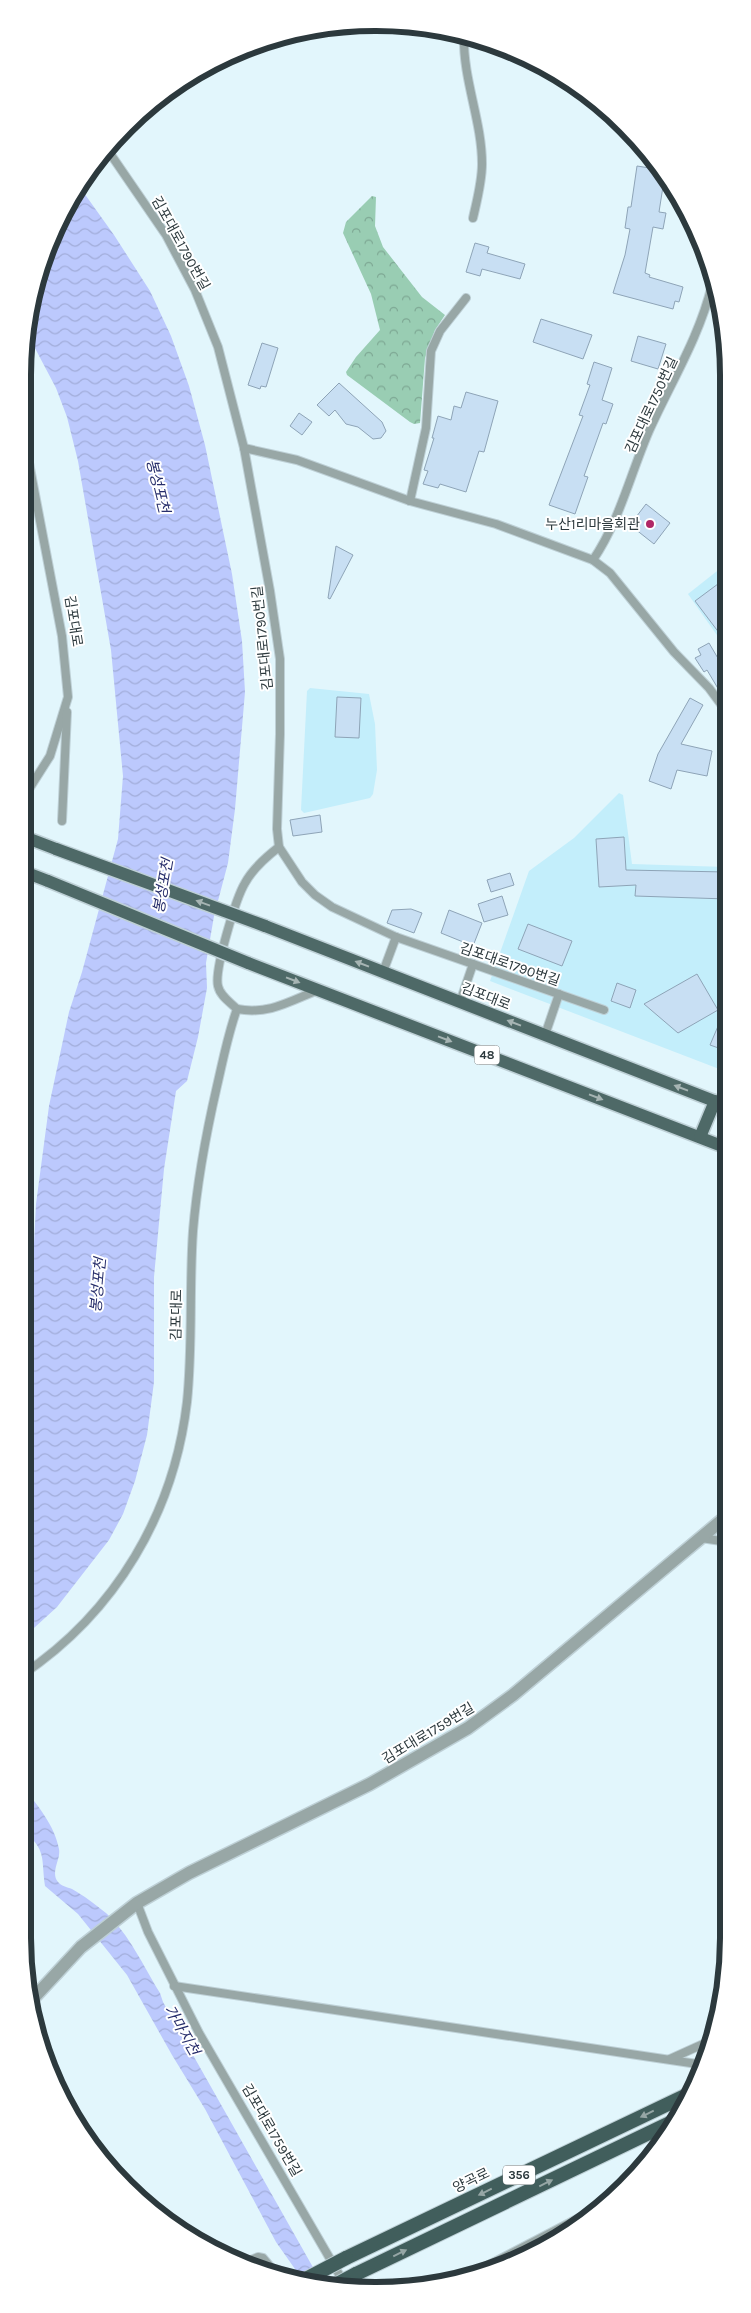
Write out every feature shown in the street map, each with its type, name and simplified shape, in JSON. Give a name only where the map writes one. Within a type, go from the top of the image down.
[{"type":"highway","name":"양곡로","points":[[312,2276],[680,2098]]},
{"type":"highway","name":"356","points":[[344,2280],[664,2126]]},
{"type":"main road","name":"김포대로","points":[[31,839],[265,926],[720,1104]]},
{"type":"main road","name":"48","points":[[31,874],[248,963],[720,1145]]},
{"type":"main road","points":[[700,1137],[720,1106]]},
{"type":"street","name":"김포대로1759번길","points":[[36,1995],[81,1947],[137,1903],[189,1873],[370,1784],[431,1751],[468,1728],[513,1695],[720,1522]]},
{"type":"lane","points":[[465,43],[468,73],[480,136],[482,164],[473,218]]},
{"type":"lane","name":"김포대로1790번길","points":[[111,155],[166,234],[195,290],[220,356],[244,448],[270,591],[280,659],[277,829],[279,847],[302,882],[315,896],[332,907],[396,937],[604,1010]]},
{"type":"lane","name":"김포대로1750번길","points":[[594,560],[613,526],[649,431],[692,346],[710,293]]},
{"type":"lane","points":[[410,501],[426,428],[431,352],[440,331],[466,298]]},
{"type":"lane","points":[[244,448],[298,460],[410,501],[496,524],[594,560],[610,573],[674,652],[709,688],[720,703]]},
{"type":"lane","name":"김포대로","points":[[31,473],[62,636],[68,697],[50,756],[31,781]]},
{"type":"lane","points":[[62,821],[68,697]]},
{"type":"lane","points":[[279,847],[254,869],[242,888],[217,971],[218,988],[237,1009],[254,1012],[265,1011],[319,990]]},
{"type":"lane","points":[[383,972],[396,937]]},
{"type":"lane","points":[[460,1002],[473,964]]},
{"type":"lane","points":[[545,1035],[559,994]]},
{"type":"lane","name":"김포대로","points":[[31,1667],[62,1645],[83,1626],[105,1601],[125,1574],[142,1544],[168,1486],[179,1449],[187,1402],[193,1232],[201,1159],[227,1043],[237,1009]]},
{"type":"lane","points":[[701,1538],[720,1541]]},
{"type":"lane","name":"김포대로1759번길","points":[[137,1903],[148,1932],[199,2033],[342,2280]]},
{"type":"lane","points":[[174,1986],[696,2063]]},
{"type":"lane","points":[[670,2059],[702,2044]]},
{"type":"lane","points":[[504,2257],[565,2225]]},
{"type":"lane","points":[[253,2259],[258,2257],[264,2258],[269,2264]]},
{"type":"shaded area","points":[[720,569],[720,639],[688,594]]},
{"type":"shaded area","points":[[310,688],[369,694],[375,724],[377,770],[373,794],[370,798],[304,813],[301,810],[307,691]]},
{"type":"shaded area","points":[[619,793],[623,795],[632,864],[720,867],[720,1069],[490,981],[529,871],[574,838]]},
{"type":"green space","points":[[372,196],[376,197],[375,226],[383,247],[422,297],[445,315],[435,330],[425,358],[420,423],[414,424],[410,422],[347,375],[346,372],[356,357],[380,330],[371,294],[343,233],[346,222]]},
{"type":"water","name":"봉성포천","points":[[84,192],[150,291],[171,336],[189,386],[205,445],[232,574],[242,641],[245,692],[235,809],[228,863],[214,916],[206,963],[207,988],[198,1037],[187,1081],[176,1091],[164,1169],[154,1277],[154,1382],[147,1435],[135,1481],[123,1514],[109,1540],[57,1607],[31,1631],[31,1304],[36,1204],[49,1106],[69,1012],[82,972],[118,839],[123,776],[111,650],[78,461],[67,417],[56,388],[33,344],[34,331],[43,286],[57,244]]},
{"type":"water","points":[[31,1796],[45,1816],[57,1840],[59,1853],[55,1874],[58,1882],[81,1894],[106,1913],[136,1951],[318,2277],[298,2273],[276,2242],[205,2109],[127,1975],[78,1914],[45,1886],[43,1861],[31,1837]]},
{"type":"building","points":[[637,166],[651,168],[663,186],[659,212],[666,213],[663,229],[653,227],[645,273],[650,275],[649,277],[683,287],[679,302],[675,301],[673,309],[613,293],[625,255],[630,229],[625,228],[628,207],[631,207]]},
{"type":"building","points":[[475,243],[489,247],[487,253],[525,264],[520,279],[482,269],[480,276],[466,272]]},
{"type":"building","points":[[541,319],[592,335],[583,359],[533,342]]},
{"type":"building","points":[[638,336],[666,344],[658,369],[631,361]]},
{"type":"building","points":[[262,343],[278,348],[266,387],[261,386],[260,389],[248,385]]},
{"type":"building","points":[[594,362],[612,368],[602,400],[613,404],[606,424],[603,423],[584,476],[588,477],[575,514],[549,505],[583,416],[579,415],[590,385],[587,384]]},
{"type":"building","points":[[339,383],[382,422],[386,431],[381,438],[373,439],[358,427],[346,424],[335,410],[329,416],[317,405]]},
{"type":"building","points":[[466,392],[498,401],[484,452],[479,451],[466,492],[440,484],[438,488],[423,484],[428,471],[424,470],[434,438],[432,438],[438,416],[451,420],[454,406],[461,408]]},
{"type":"building","points":[[299,413],[312,422],[302,435],[290,426]]},
{"type":"building","name":"누산1리마을회관","points":[[646,504],[670,523],[654,544],[630,525]]},
{"type":"building","points":[[336,546],[353,555],[330,599],[328,598]]},
{"type":"building","points":[[720,582],[720,634],[695,601]]},
{"type":"building","points":[[709,643],[720,662],[720,692],[707,670],[704,672],[695,658],[701,655],[698,649]]},
{"type":"building","points":[[337,697],[361,698],[359,738],[335,737]]},
{"type":"building","points":[[690,698],[703,705],[681,744],[712,751],[707,776],[677,770],[671,789],[649,781],[658,754]]},
{"type":"building","points":[[320,815],[322,832],[293,836],[290,820]]},
{"type":"building","points":[[624,837],[626,870],[720,872],[720,899],[635,896],[636,885],[599,887],[596,839]]},
{"type":"building","points":[[510,873],[514,885],[491,892],[487,880]]},
{"type":"building","points":[[502,896],[508,915],[484,922],[478,904]]},
{"type":"building","points":[[411,909],[422,913],[414,933],[387,923],[392,910]]},
{"type":"building","points":[[449,910],[482,923],[473,946],[441,933]]},
{"type":"building","points":[[528,924],[572,941],[562,966],[518,949]]},
{"type":"building","points":[[697,974],[718,1010],[678,1033],[644,1004]]},
{"type":"building","points":[[617,983],[636,990],[630,1008],[611,1001]]},
{"type":"building","points":[[720,1021],[720,1049],[710,1045]]},
{"type":"place","name":"누산1리마을회관","points":[[650,524]]},
{"type":"water label","name":"가마지천","points":[[182,2030]]}]
